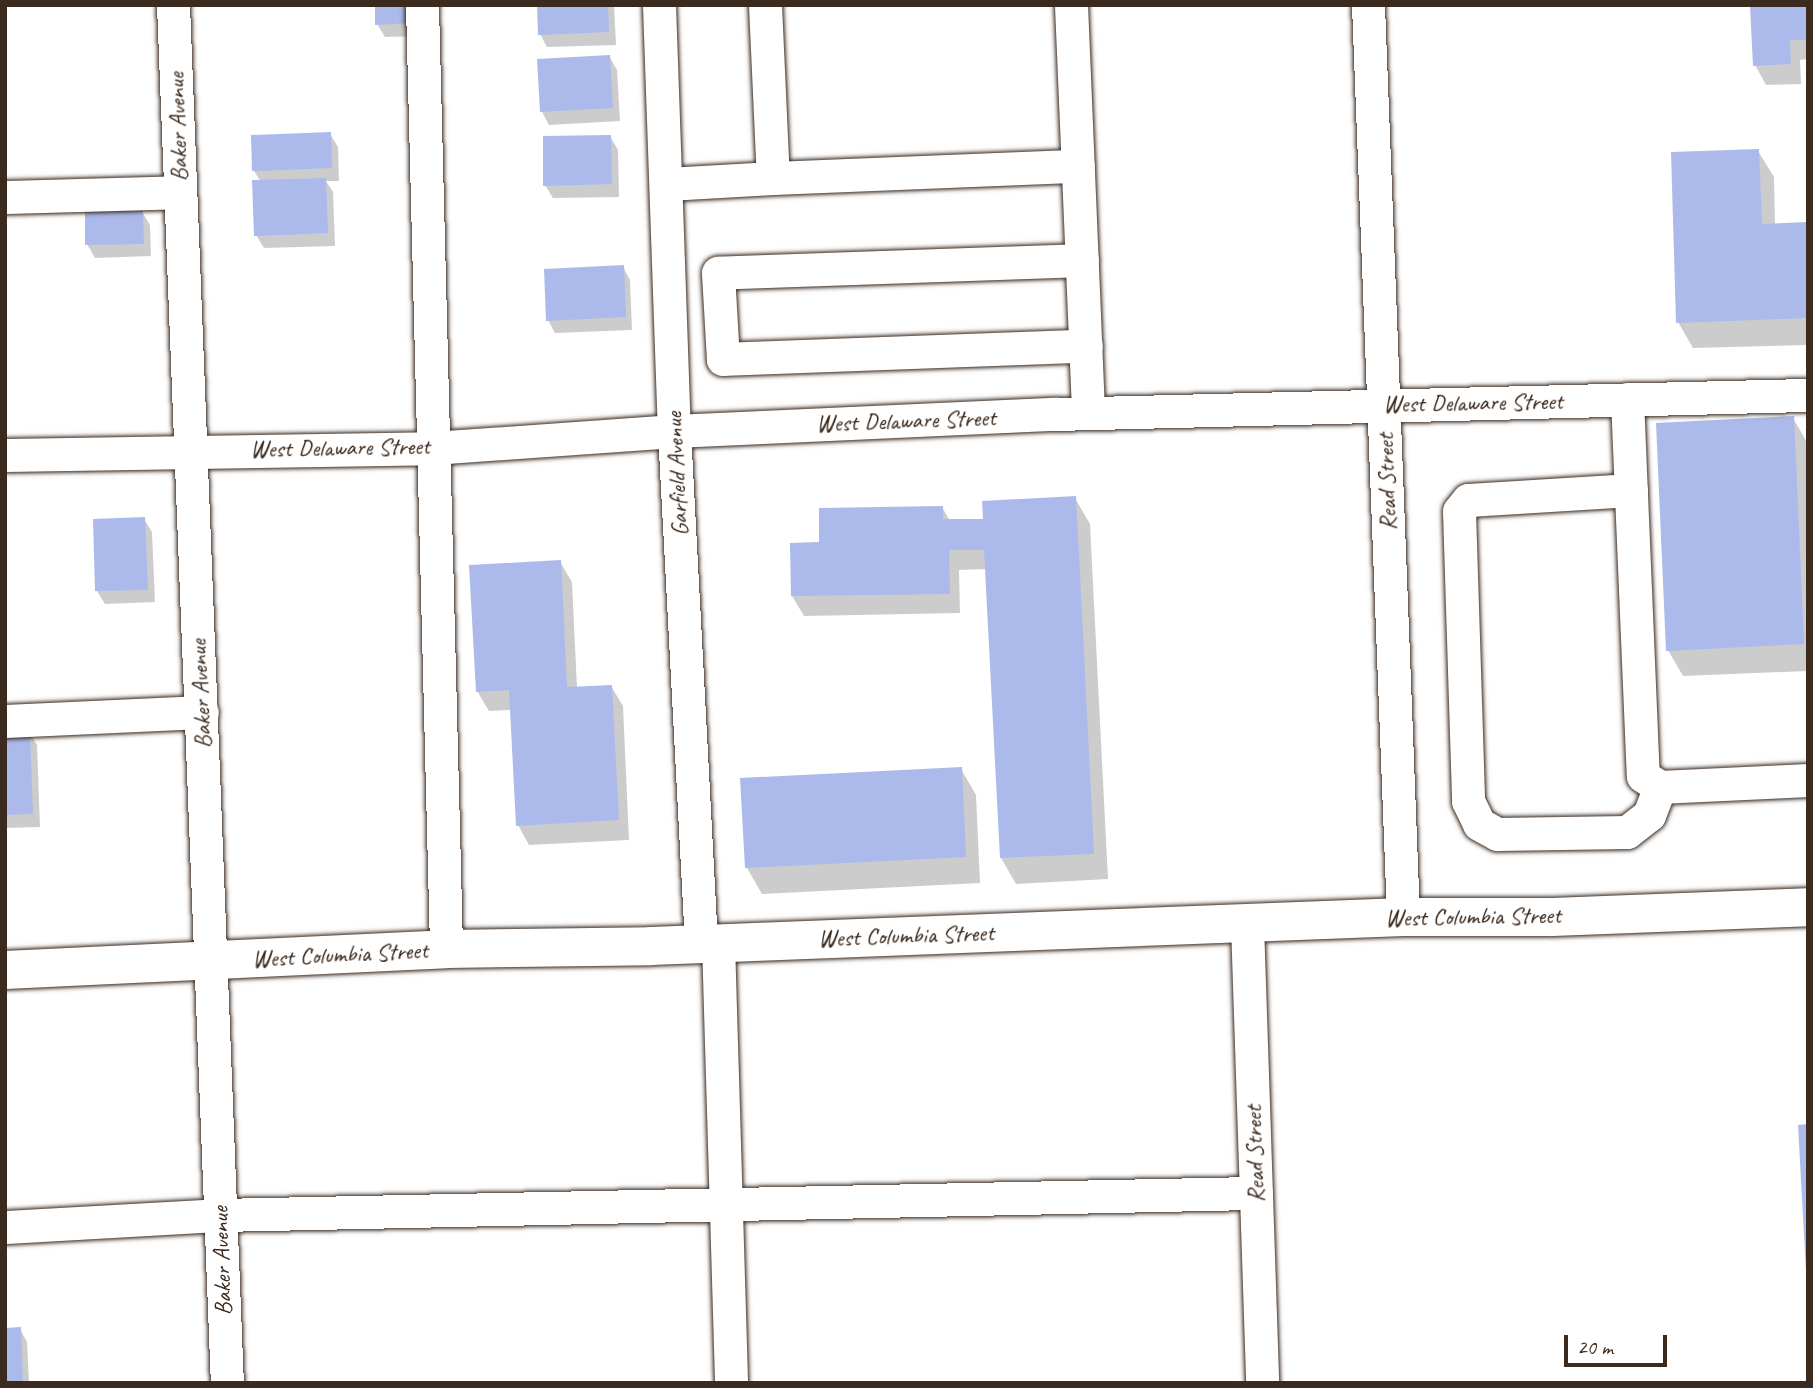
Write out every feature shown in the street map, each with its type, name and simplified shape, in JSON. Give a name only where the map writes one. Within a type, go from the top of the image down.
[{"type":"main road","name":"West Columbia Street","points":[[5,970],[446,949],[1403,917],[1552,917],[1808,907]]},
{"type":"street","name":"Baker Avenue","points":[[173,5],[189,450],[214,961],[219,1215],[227,1383]]},
{"type":"street","points":[[422,5],[446,949]]},
{"type":"street","name":"Garfield Avenue","points":[[659,5],[674,431],[729,1206],[731,1383]]},
{"type":"street","points":[[765,5],[773,178]]},
{"type":"street","points":[[1072,5],[1088,413]]},
{"type":"street","name":"Read Street","points":[[1368,5],[1403,917]]},
{"type":"street","points":[[667,184],[1078,166]]},
{"type":"street","points":[[5,197],[180,192]]},
{"type":"street","points":[[1082,260],[719,273],[723,359],[1086,346]]},
{"type":"street","name":"West Delaware Street","points":[[5,455],[432,448],[674,431],[1088,413],[1808,395]]},
{"type":"street","points":[[1627,399],[1640,760],[1643,776],[1660,787],[1808,780]]},
{"type":"street","points":[[1631,490],[1468,500],[1459,511],[1468,801],[1479,824],[1497,834],[1627,832],[1649,815],[1660,787]]},
{"type":"street","points":[[5,720],[202,712]]},
{"type":"street","name":"Read Street","points":[[1247,924],[1262,1383]]},
{"type":"street","points":[[5,1227],[219,1215],[1256,1194]]},
{"type":"building","points":[[375,5],[411,5],[412,23],[375,25]]},
{"type":"building","points":[[537,5],[608,5],[609,32],[538,35]]},
{"type":"building","points":[[1750,5],[1808,5],[1808,40],[1790,40],[1791,64],[1753,66]]},
{"type":"building","points":[[610,55],[613,108],[540,112],[537,59]]},
{"type":"building","points":[[331,132],[332,168],[252,171],[251,135]]},
{"type":"building","points":[[611,135],[612,184],[543,186],[543,136]]},
{"type":"building","points":[[1759,149],[1762,224],[1808,222],[1808,318],[1676,323],[1671,152]]},
{"type":"building","points":[[326,178],[328,233],[254,236],[252,180]]},
{"type":"building","points":[[143,210],[144,244],[85,245],[85,211]]},
{"type":"building","points":[[624,265],[626,317],[546,321],[544,269]]},
{"type":"building","points":[[1794,416],[1804,644],[1666,651],[1656,423]]},
{"type":"building","points":[[1076,496],[1094,854],[1000,858],[984,550],[949,550],[950,594],[791,596],[790,543],[819,542],[819,508],[943,506],[943,519],[983,519],[982,501]]},
{"type":"building","points":[[145,517],[148,590],[95,591],[93,519]]},
{"type":"building","points":[[561,560],[567,687],[612,685],[619,820],[516,826],[509,690],[476,692],[469,565]]},
{"type":"building","points":[[5,731],[30,731],[33,814],[5,815]]},
{"type":"building","points":[[962,767],[966,857],[745,868],[740,778]]},
{"type":"building","points":[[1808,1124],[1808,1272],[1806,1272],[1798,1125]]},
{"type":"building","points":[[21,1327],[23,1383],[5,1383],[5,1328]]}]
